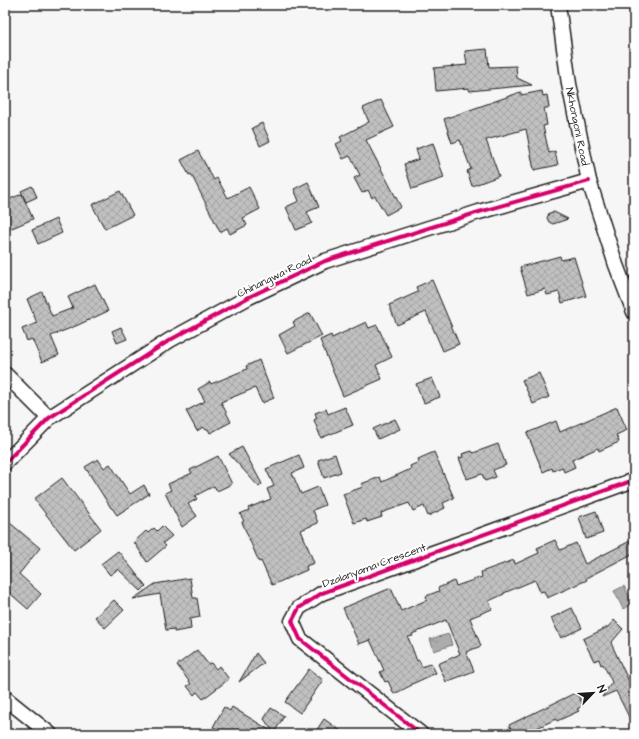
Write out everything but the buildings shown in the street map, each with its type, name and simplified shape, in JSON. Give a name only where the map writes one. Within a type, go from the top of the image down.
[{"type":"street","name":"Nkhongoni Road","points":[[558,5],[569,84],[589,181],[616,264],[634,312]]},
{"type":"street","name":"Chinangwa Road","points":[[5,463],[49,418],[170,340],[249,297],[326,261],[479,212],[589,181]]},
{"type":"street","points":[[5,374],[49,418]]},
{"type":"street","name":"Dzalanyama Crescent","points":[[421,734],[300,638],[292,621],[299,608],[322,593],[634,480]]},
{"type":"street","points":[[5,698],[50,734]]},
{"type":"water","points":[[624,586],[633,604],[623,609],[614,591]]},
{"type":"water","points":[[449,634],[452,645],[434,651],[430,639]]},
{"type":"cycle path","points":[[5,463],[49,418],[170,340],[249,297],[325,261],[479,212],[589,181]]},
{"type":"cycle path","points":[[421,734],[300,639],[292,621],[299,608],[322,593],[634,480]]}]
